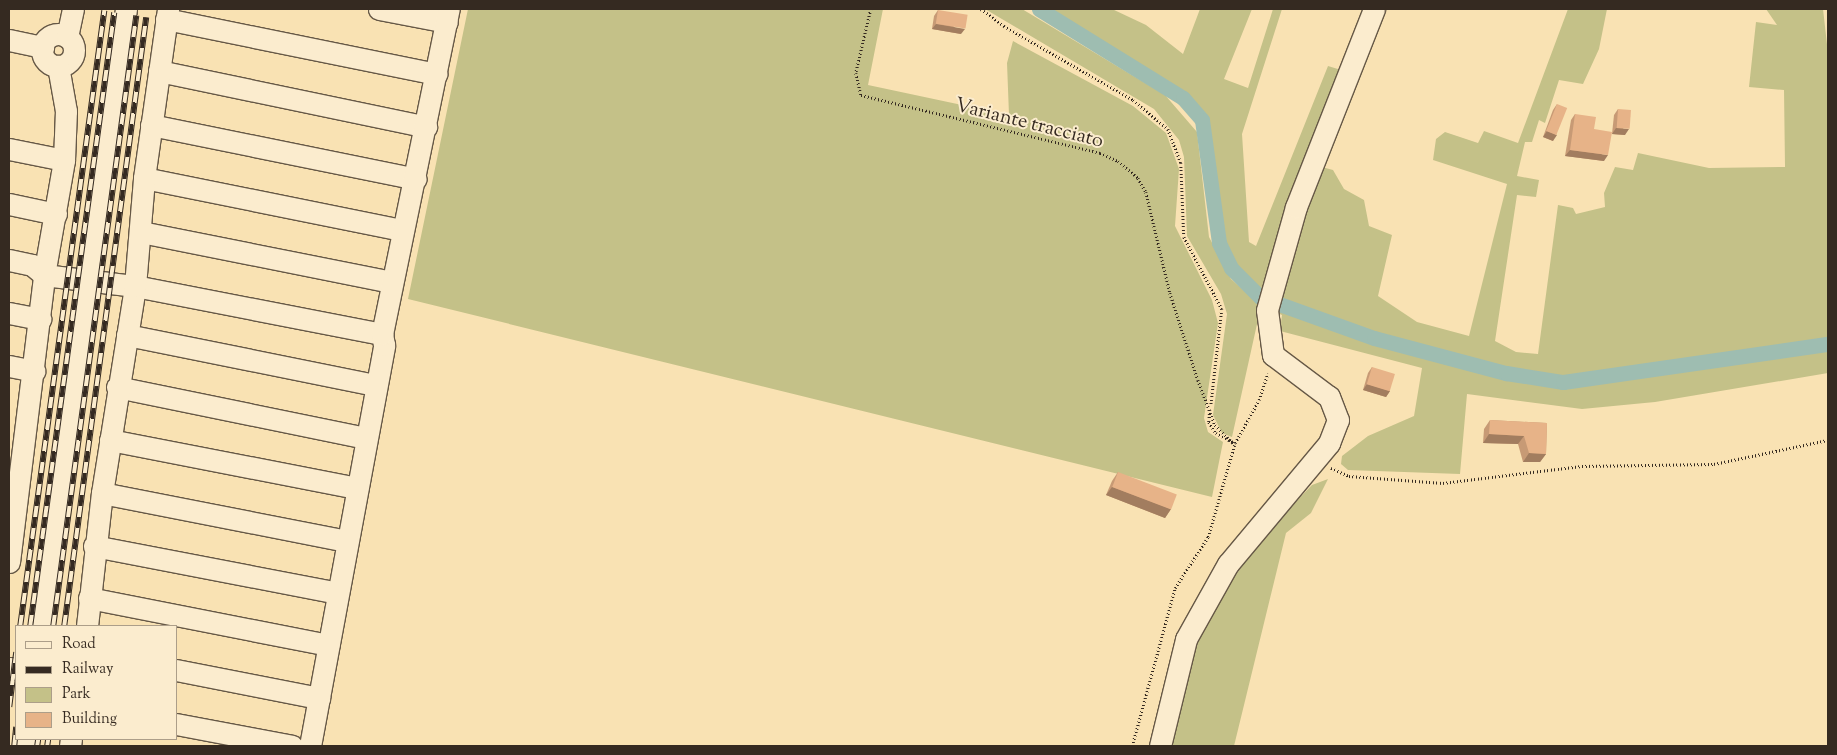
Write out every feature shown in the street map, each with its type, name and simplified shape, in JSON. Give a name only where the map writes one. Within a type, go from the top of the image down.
[{"type":"street","points":[[43,47],[46,60],[58,66],[69,62],[74,53],[67,37],[73,9]]},
{"type":"street","points":[[42,625],[126,9]]},
{"type":"street","points":[[310,746],[384,345],[382,334],[403,230],[416,179],[448,16],[379,9]]},
{"type":"street","points":[[1160,746],[1186,639],[1228,564],[1329,443],[1338,420],[1329,397],[1273,355],[1270,300],[1296,207],[1374,9]]},
{"type":"street","points":[[87,625],[94,546],[117,387],[136,286],[144,178],[167,14],[436,74]]},
{"type":"street","points":[[43,47],[54,35],[67,37]]},
{"type":"street","points":[[9,40],[43,47]]},
{"type":"street","points":[[9,562],[18,421],[35,371],[44,275],[64,160],[66,111],[58,66]]},
{"type":"street","points":[[159,71],[426,127]]},
{"type":"street","points":[[151,125],[416,179]]},
{"type":"street","points":[[9,149],[64,160]]},
{"type":"street","points":[[144,178],[403,230]]},
{"type":"street","points":[[9,204],[56,214]]},
{"type":"street","points":[[141,232],[392,282]]},
{"type":"street","points":[[9,260],[32,265],[44,275],[89,283],[136,286],[382,334]]},
{"type":"street","points":[[9,312],[40,319]]},
{"type":"street","points":[[127,335],[376,385]]},
{"type":"street","points":[[9,366],[35,371]]},
{"type":"street","points":[[117,387],[366,438]]},
{"type":"street","points":[[110,440],[357,488]]},
{"type":"street","points":[[102,493],[347,541]]},
{"type":"street","points":[[94,546],[338,593]]},
{"type":"street","points":[[89,598],[328,644]]},
{"type":"street","points":[[178,670],[319,698]]},
{"type":"street","points":[[178,724],[292,746]]},
{"type":"path","name":"Variante tracciato","points":[[871,9],[856,73],[861,95],[1100,153],[1118,161],[1138,178],[1146,192],[1178,319],[1211,406]]},
{"type":"path","points":[[981,9],[1012,31],[1133,100],[1168,129],[1181,163],[1184,237],[1222,308],[1209,422],[1235,444]]},
{"type":"path","points":[[1132,746],[1175,588],[1208,537],[1235,444],[1259,400],[1273,355]]},
{"type":"path","points":[[1314,461],[1349,476],[1443,482],[1582,466],[1714,464],[1828,440]]},
{"type":"green space","points":[[468,9],[883,9],[868,85],[1009,115],[1007,63],[1013,41],[1133,106],[1166,133],[1179,169],[1175,226],[1212,300],[1218,323],[1204,418],[1208,432],[1223,442],[1212,497],[408,299]]},
{"type":"green space","points":[[985,9],[1022,9],[1165,95],[1197,132],[1209,237],[1231,279],[1261,306],[1232,437],[1222,433],[1213,415],[1227,314],[1221,294],[1187,236],[1184,157],[1179,140],[1154,109]]},
{"type":"green space","points":[[1047,9],[1112,9],[1146,25],[1183,54],[1200,9],[1252,9],[1224,79],[1248,88],[1273,9],[1282,9],[1242,134],[1249,242],[1256,246],[1328,66],[1341,70],[1264,291],[1243,275],[1224,242],[1208,127],[1198,109],[1170,82]]},
{"type":"green space","points":[[1568,9],[1607,9],[1599,49],[1583,84],[1559,80],[1545,123],[1539,120],[1532,142],[1525,142],[1517,176],[1539,180],[1536,197],[1517,195],[1495,341],[1516,352],[1538,354],[1558,205],[1573,208],[1576,214],[1605,207],[1604,193],[1615,167],[1633,170],[1638,153],[1709,168],[1785,167],[1784,90],[1749,87],[1756,22],[1777,25],[1766,9],[1823,9],[1828,53],[1828,373],[1655,402],[1582,409],[1467,394],[1460,474],[1348,470],[1341,464],[1342,456],[1368,436],[1414,416],[1422,368],[1280,331],[1282,315],[1273,311],[1318,166],[1333,170],[1344,189],[1364,200],[1369,226],[1392,235],[1378,296],[1417,322],[1469,336],[1507,184],[1433,160],[1436,139],[1445,132],[1478,143],[1484,131],[1518,143]]},
{"type":"green space","points":[[1328,479],[1311,513],[1286,533],[1234,746],[1165,746],[1185,670],[1208,613],[1266,533],[1312,485]]},
{"type":"building","points":[[938,10],[968,15],[965,29],[936,24]]},
{"type":"building","points":[[1557,104],[1567,108],[1556,135],[1546,131]]},
{"type":"building","points":[[1618,109],[1631,110],[1630,129],[1617,128]]},
{"type":"building","points":[[1575,114],[1596,117],[1594,129],[1612,132],[1608,155],[1570,150]]},
{"type":"building","points":[[1372,367],[1395,374],[1390,391],[1367,384]]},
{"type":"building","points":[[1490,420],[1547,423],[1546,454],[1529,453],[1524,436],[1489,434]]},
{"type":"building","points":[[1118,472],[1177,495],[1171,510],[1112,487]]},
{"type":"waterway","points":[[1039,9],[1183,98],[1202,120],[1219,243],[1231,268],[1260,297],[1374,338],[1506,373],[1563,382],[1828,344]]},
{"type":"railway","points":[[20,625],[104,11]]},
{"type":"railway","points":[[30,625],[114,13]]},
{"type":"railway","points":[[53,625],[136,16]]},
{"type":"railway","points":[[64,625],[146,17]]},
{"type":"railway","points":[[9,707],[15,660]]},
{"type":"railway","points":[[14,746],[15,736]]},
{"type":"railway","points":[[37,746],[38,740]]},
{"type":"railway","points":[[47,746],[48,740]]}]
